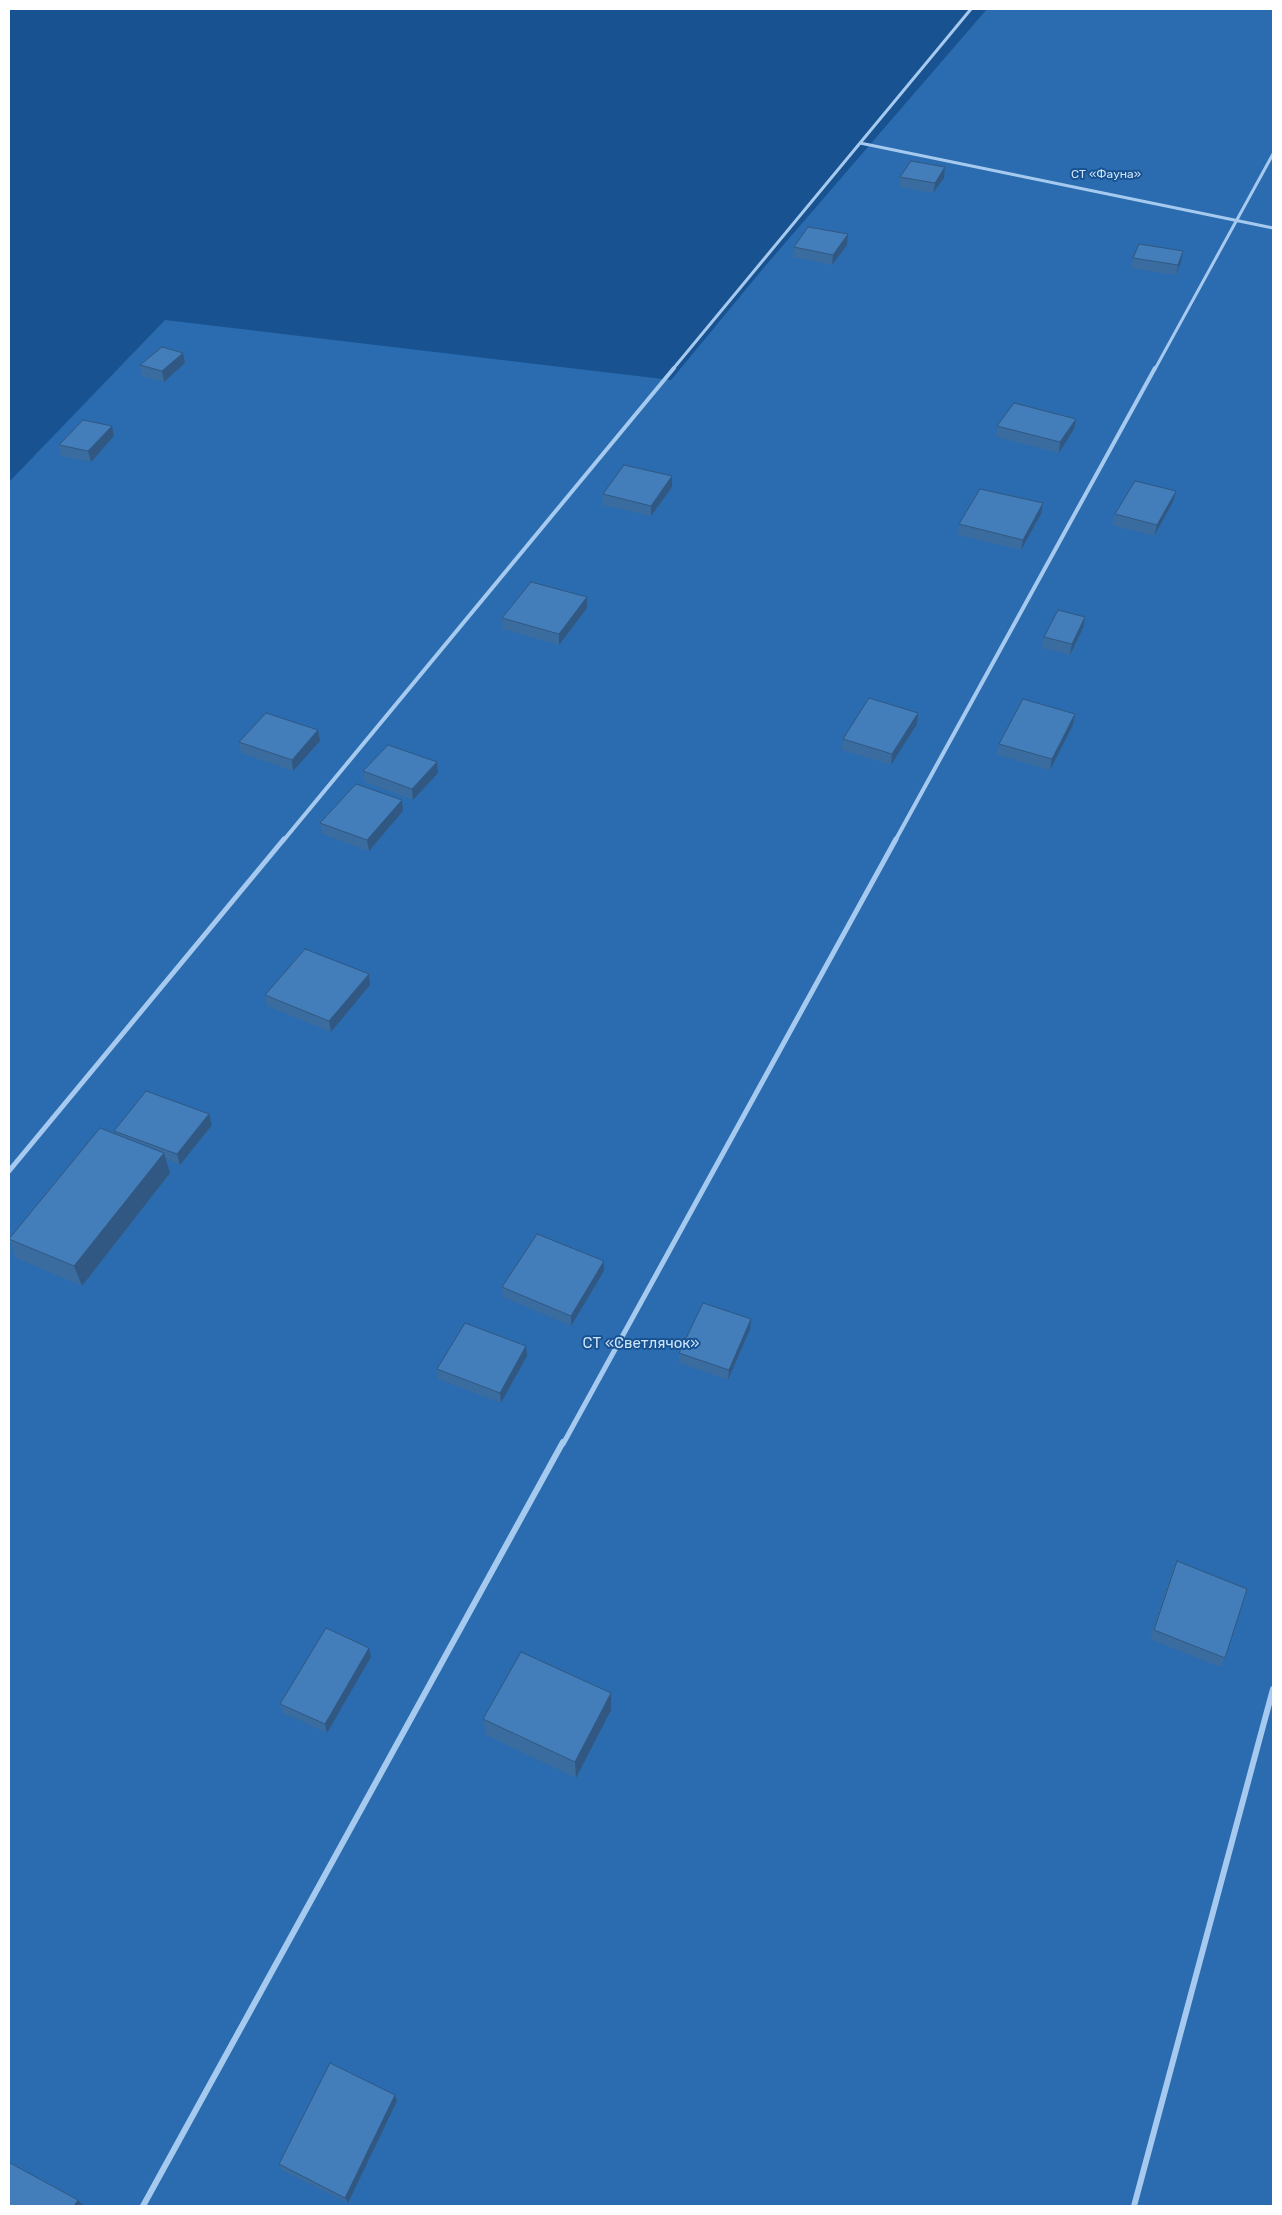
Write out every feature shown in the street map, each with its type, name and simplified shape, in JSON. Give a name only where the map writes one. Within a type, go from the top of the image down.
[{"type":"street","points":[[9,1171],[971,9]]},
{"type":"street","points":[[860,143],[1273,228]]},
{"type":"street","points":[[143,2206],[1238,221],[1273,154]]},
{"type":"street","points":[[1134,2206],[1273,1689]]},
{"type":"green space","name":"СТ «Светлячок»","points":[[987,9],[1273,9],[1273,2206],[9,2206],[9,482],[165,320],[671,380],[766,265]]},
{"type":"building","points":[[911,161],[945,167],[935,183],[900,177]]},
{"type":"building","points":[[808,227],[848,234],[833,255],[794,247]]},
{"type":"building","points":[[1139,244],[1183,251],[1178,265],[1133,258]]},
{"type":"building","points":[[162,347],[183,353],[162,371],[140,365]]},
{"type":"building","points":[[1014,403],[1076,419],[1060,442],[997,426]]},
{"type":"building","points":[[83,420],[112,426],[88,451],[59,445]]},
{"type":"building","points":[[624,465],[672,476],[651,506],[603,494]]},
{"type":"building","points":[[1135,481],[1176,491],[1157,525],[1115,514]]},
{"type":"building","points":[[980,489],[1043,503],[1023,540],[959,524]]},
{"type":"building","points":[[531,582],[587,597],[559,634],[502,618]]},
{"type":"building","points":[[1058,610],[1085,617],[1072,644],[1044,637]]},
{"type":"building","points":[[869,698],[918,713],[892,754],[843,739]]},
{"type":"building","points":[[1023,699],[1075,714],[1052,759],[999,744]]},
{"type":"building","points":[[266,713],[318,730],[292,760],[239,742]]},
{"type":"building","points":[[388,745],[437,762],[412,789],[363,771]]},
{"type":"building","points":[[356,784],[402,800],[367,840],[320,823]]},
{"type":"building","points":[[305,949],[369,974],[329,1021],[265,995]]},
{"type":"building","points":[[146,1091],[209,1114],[177,1154],[114,1131]]},
{"type":"building","points":[[100,1128],[164,1153],[74,1266],[9,1239]]},
{"type":"building","points":[[537,1234],[604,1261],[571,1316],[502,1287]]},
{"type":"building","points":[[703,1303],[751,1319],[729,1370],[679,1353]]},
{"type":"building","points":[[465,1323],[526,1346],[500,1393],[437,1369]]},
{"type":"building","points":[[1177,1561],[1247,1589],[1225,1658],[1154,1630]]},
{"type":"building","points":[[326,1628],[369,1648],[325,1724],[280,1704]]},
{"type":"building","points":[[521,1652],[611,1693],[575,1762],[483,1719]]},
{"type":"building","points":[[330,2063],[395,2095],[345,2198],[279,2164]]},
{"type":"building","points":[[10,2163],[78,2200],[74,2206],[9,2206]]},
{"type":"park label","name":"СТ «Фауна»","points":[[1106,175]]}]
